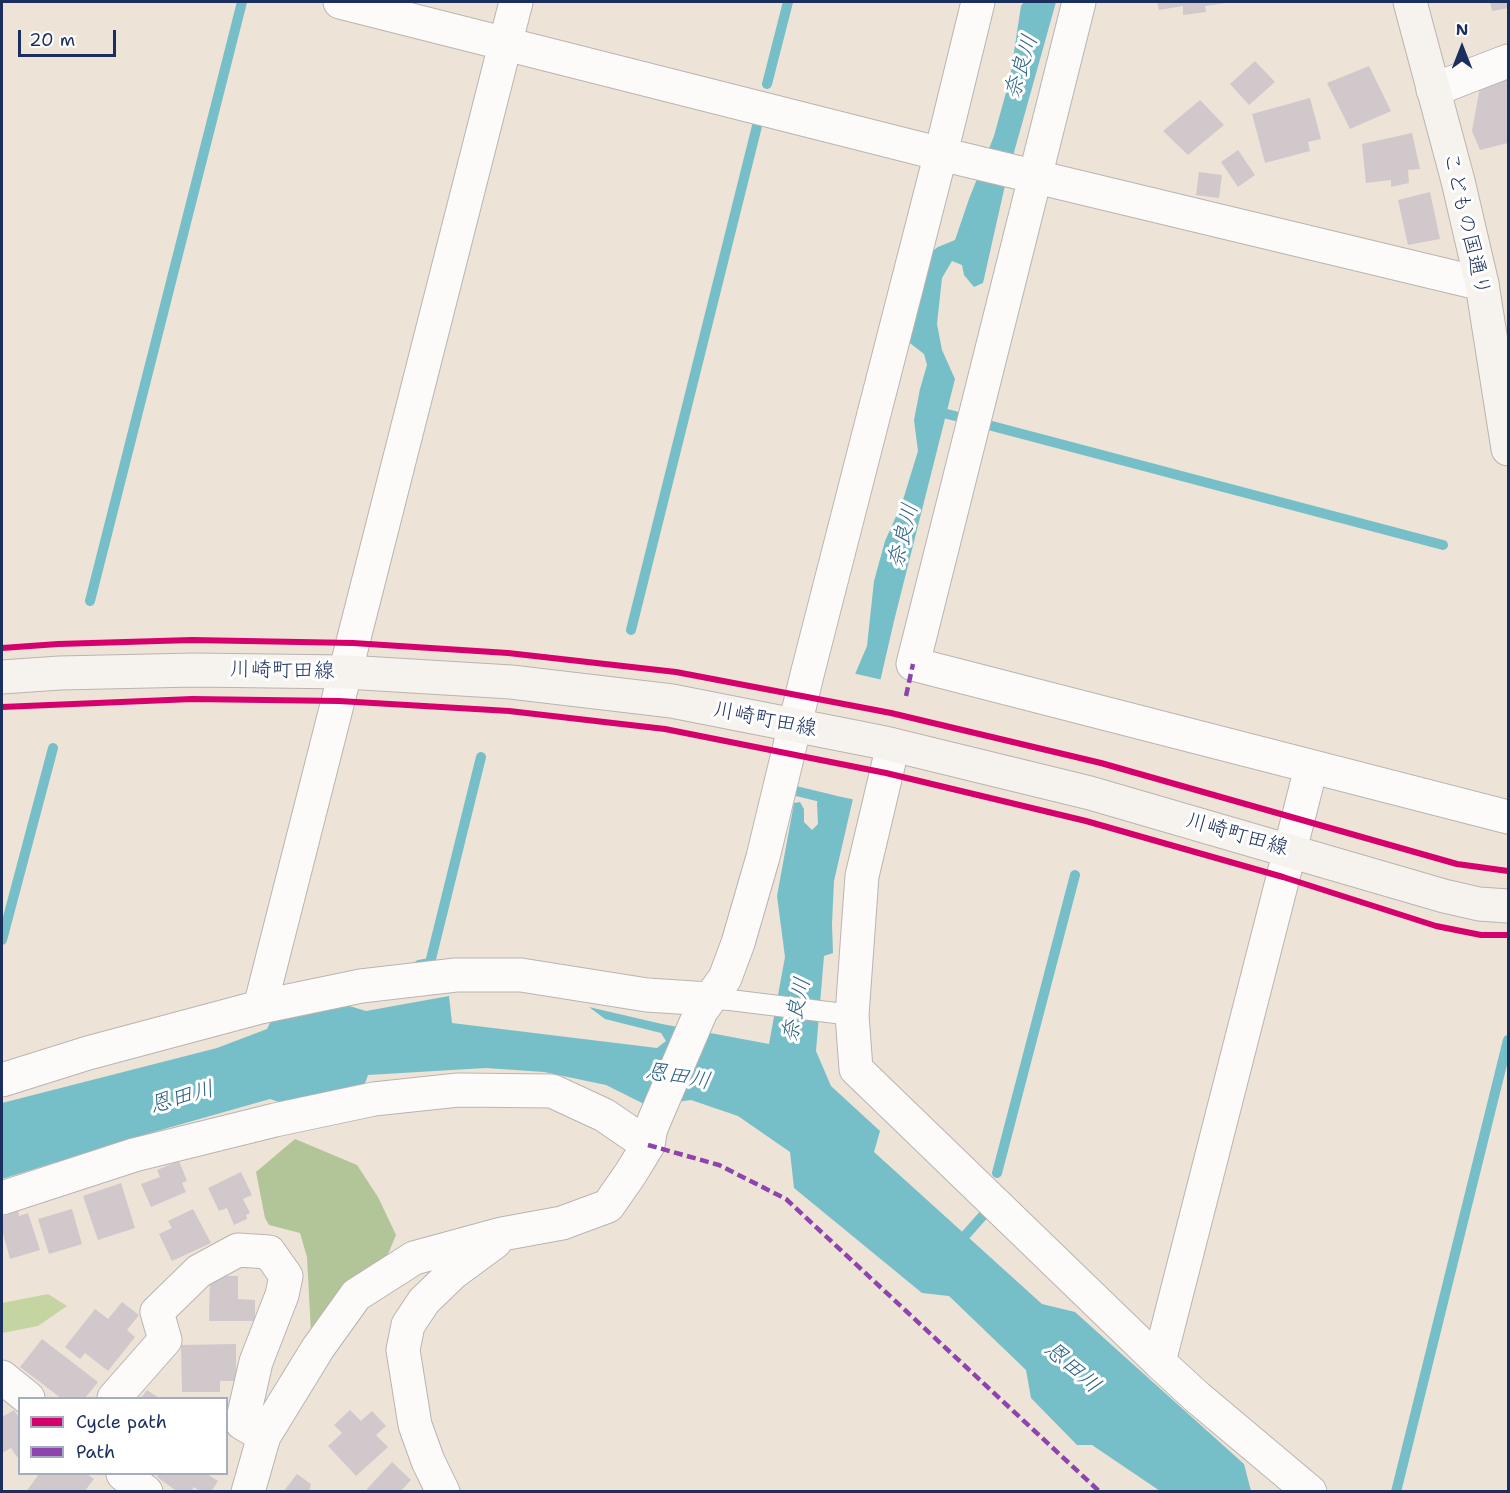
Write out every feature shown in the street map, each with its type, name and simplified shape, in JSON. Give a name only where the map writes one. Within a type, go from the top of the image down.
[{"type":"main road","name":"こどもの国通り","points":[[1410,2],[1458,181],[1501,356],[1509,449]]},
{"type":"main road","name":"川崎町田線","points":[[2,677],[195,670],[346,672],[511,682],[672,701],[889,744],[1090,793],[1444,896],[1479,904],[1509,906]]},
{"type":"street","points":[[340,2],[947,156],[1482,284]]},
{"type":"street","points":[[260,1007],[516,2]]},
{"type":"street","points":[[248,1491],[264,1436],[313,1356],[356,1295],[414,1258],[502,1234],[562,1223],[608,1206],[631,1173],[649,1137],[724,978],[738,943],[763,857],[947,156],[978,2]]},
{"type":"street","points":[[1079,2],[1028,175],[913,664],[1509,817]]},
{"type":"street","points":[[1433,90],[1509,61]]},
{"type":"street","points":[[889,744],[861,876],[845,1014],[856,1070],[1159,1362],[1197,1397],[1310,1491]]},
{"type":"street","points":[[1159,1362],[1311,768]]},
{"type":"street","points":[[2,1080],[88,1053],[260,1007],[361,986],[456,975],[521,975],[647,996],[713,1004]]},
{"type":"street","points":[[2,1198],[134,1155],[275,1120],[374,1099],[458,1090],[552,1091],[649,1137]]},
{"type":"street","points":[[443,1491],[428,1461],[415,1425],[403,1350],[408,1325],[424,1301],[453,1274],[493,1245],[502,1234]]},
{"type":"street","points":[[115,1397],[165,1340],[157,1312],[199,1271],[238,1250],[269,1252],[286,1276],[282,1295],[256,1362],[242,1423],[264,1436]]},
{"type":"street","points":[[2,1377],[27,1397]]},
{"type":"street","points":[[126,1475],[146,1491]]},
{"type":"lane","points":[[713,1004],[845,1014]]},
{"type":"green space","points":[[295,1139],[357,1165],[378,1197],[396,1235],[386,1259],[311,1333],[307,1257],[300,1233],[269,1225],[265,1218],[256,1172]]},
{"type":"green space","points":[[48,1294],[67,1306],[38,1326],[2,1333],[2,1303]]},
{"type":"water","points":[[1024,2],[1056,2],[1006,181],[983,283],[974,287],[964,275],[962,265],[952,261],[942,278],[937,324],[942,350],[955,379],[894,621],[834,881],[833,953],[824,956],[816,1051],[831,1086],[880,1131],[874,1152],[1042,1304],[1075,1312],[1244,1464],[1251,1491],[1160,1491],[1092,1445],[1077,1445],[1031,1398],[1026,1370],[949,1296],[922,1293],[794,1188],[790,1152],[738,1116],[691,1100],[648,1106],[606,1085],[544,1072],[486,1068],[368,1075],[363,1089],[288,1105],[270,1099],[2,1179],[2,1103],[217,1048],[267,1029],[273,1017],[346,1005],[366,1011],[449,996],[452,1023],[657,1048],[666,1041],[661,1033],[605,1019],[589,1007],[662,1024],[769,1044],[785,957],[777,896],[794,803],[800,802],[804,809],[804,822],[812,830],[818,824],[817,803],[840,746],[853,679],[867,646],[874,581],[885,541],[902,503],[918,451],[914,420],[927,365],[924,354],[906,340],[927,255],[938,247],[955,240],[994,136],[1010,78],[1021,6]]},
{"type":"pier","points":[[852,673],[883,680],[856,800],[818,792],[837,745],[840,703]]},
{"type":"building","points":[[1157,2],[1226,3],[1205,6],[1206,12],[1183,15],[1183,6],[1159,10]]},
{"type":"building","points":[[1490,2],[1508,2],[1508,8],[1492,11]]},
{"type":"building","points":[[1255,61],[1275,82],[1249,105],[1230,84]]},
{"type":"building","points":[[1369,66],[1391,111],[1350,129],[1327,83]]},
{"type":"building","points":[[1508,79],[1508,143],[1480,150],[1472,131],[1480,87]]},
{"type":"building","points":[[1310,98],[1321,139],[1308,142],[1310,151],[1265,163],[1252,114]]},
{"type":"building","points":[[1200,100],[1224,125],[1188,155],[1163,131]]},
{"type":"building","points":[[1412,133],[1420,169],[1408,170],[1409,183],[1391,187],[1391,180],[1366,183],[1362,144]]},
{"type":"building","points":[[1238,150],[1255,175],[1238,187],[1221,162]]},
{"type":"building","points":[[1199,172],[1222,175],[1219,198],[1196,195]]},
{"type":"building","points":[[1430,192],[1440,239],[1408,245],[1398,200]]},
{"type":"building","points":[[179,1161],[187,1181],[182,1183],[186,1192],[151,1207],[141,1184],[160,1177],[157,1170]]},
{"type":"building","points":[[241,1172],[252,1195],[243,1199],[250,1213],[246,1215],[247,1219],[234,1225],[227,1208],[219,1211],[208,1188]]},
{"type":"building","points":[[121,1183],[135,1228],[98,1240],[83,1196]]},
{"type":"building","points":[[72,1209],[82,1244],[49,1254],[38,1219]]},
{"type":"building","points":[[193,1209],[211,1243],[172,1261],[159,1234],[172,1228],[168,1221]]},
{"type":"building","points":[[18,1211],[19,1216],[28,1213],[40,1250],[10,1259],[2,1230],[2,1217]]},
{"type":"building","points":[[210,1276],[238,1276],[238,1299],[255,1300],[255,1321],[209,1321]]},
{"type":"building","points":[[122,1302],[139,1315],[127,1330],[135,1337],[108,1371],[85,1353],[80,1359],[65,1347],[95,1309],[108,1319]]},
{"type":"building","points":[[42,1339],[98,1382],[86,1397],[60,1397],[20,1367]]},
{"type":"building","points":[[236,1344],[236,1381],[220,1381],[220,1392],[182,1392],[181,1345]]},
{"type":"building","points":[[147,1390],[158,1397],[142,1397]]},
{"type":"building","points":[[14,1410],[18,1416],[18,1457],[11,1448],[2,1453],[2,1417]]},
{"type":"building","points":[[350,1410],[361,1421],[372,1411],[386,1426],[376,1435],[388,1447],[356,1476],[328,1446],[342,1433],[334,1425]]},
{"type":"building","points":[[392,1462],[411,1480],[400,1492],[369,1492],[367,1489]]},
{"type":"building","points":[[297,1474],[311,1484],[309,1492],[283,1492]]},
{"type":"building","points":[[38,1475],[88,1475],[94,1479],[84,1492],[26,1492]]},
{"type":"building","points":[[158,1475],[209,1475],[218,1481],[211,1492],[201,1492],[194,1487],[191,1492],[178,1492],[157,1477]]},
{"type":"waterway","points":[[90,601],[242,2]]},
{"type":"waterway","points":[[767,84],[788,2]]},
{"type":"waterway","points":[[631,630],[757,126]]},
{"type":"waterway","points":[[935,411],[955,416]]},
{"type":"waterway","points":[[992,426],[1443,545]]},
{"type":"waterway","points":[[2,940],[53,748]]},
{"type":"waterway","points":[[419,965],[430,963],[481,757]]},
{"type":"waterway","points":[[792,790],[833,800]]},
{"type":"waterway","points":[[997,1173],[1075,875]]},
{"type":"waterway","points":[[1396,1492],[1508,1040]]},
{"type":"waterway","points":[[955,1247],[987,1211]]},
{"type":"marked path","points":[[906,696],[913,664]]},
{"type":"marked path","points":[[648,1145],[719,1165],[786,1199],[1100,1492]]},
{"type":"cycle path","points":[[2,648],[192,640],[353,643],[508,653],[676,672],[891,713],[1101,763],[1457,864],[1508,871]]},
{"type":"cycle path","points":[[2,707],[192,699],[339,701],[509,711],[665,729],[886,773],[1086,821],[1283,877],[1436,926],[1481,935],[1508,935]]},
{"type":"water label","name":"奈良川","points":[[1022,67]]},
{"type":"water label","name":"奈良川","points":[[904,536]]},
{"type":"water label","name":"奈良川","points":[[797,1010]]},
{"type":"water label","name":"恩田川","points":[[678,1077]]},
{"type":"water label","name":"恩田川","points":[[182,1098]]},
{"type":"water label","name":"恩田川","points":[[1072,1368]]}]
